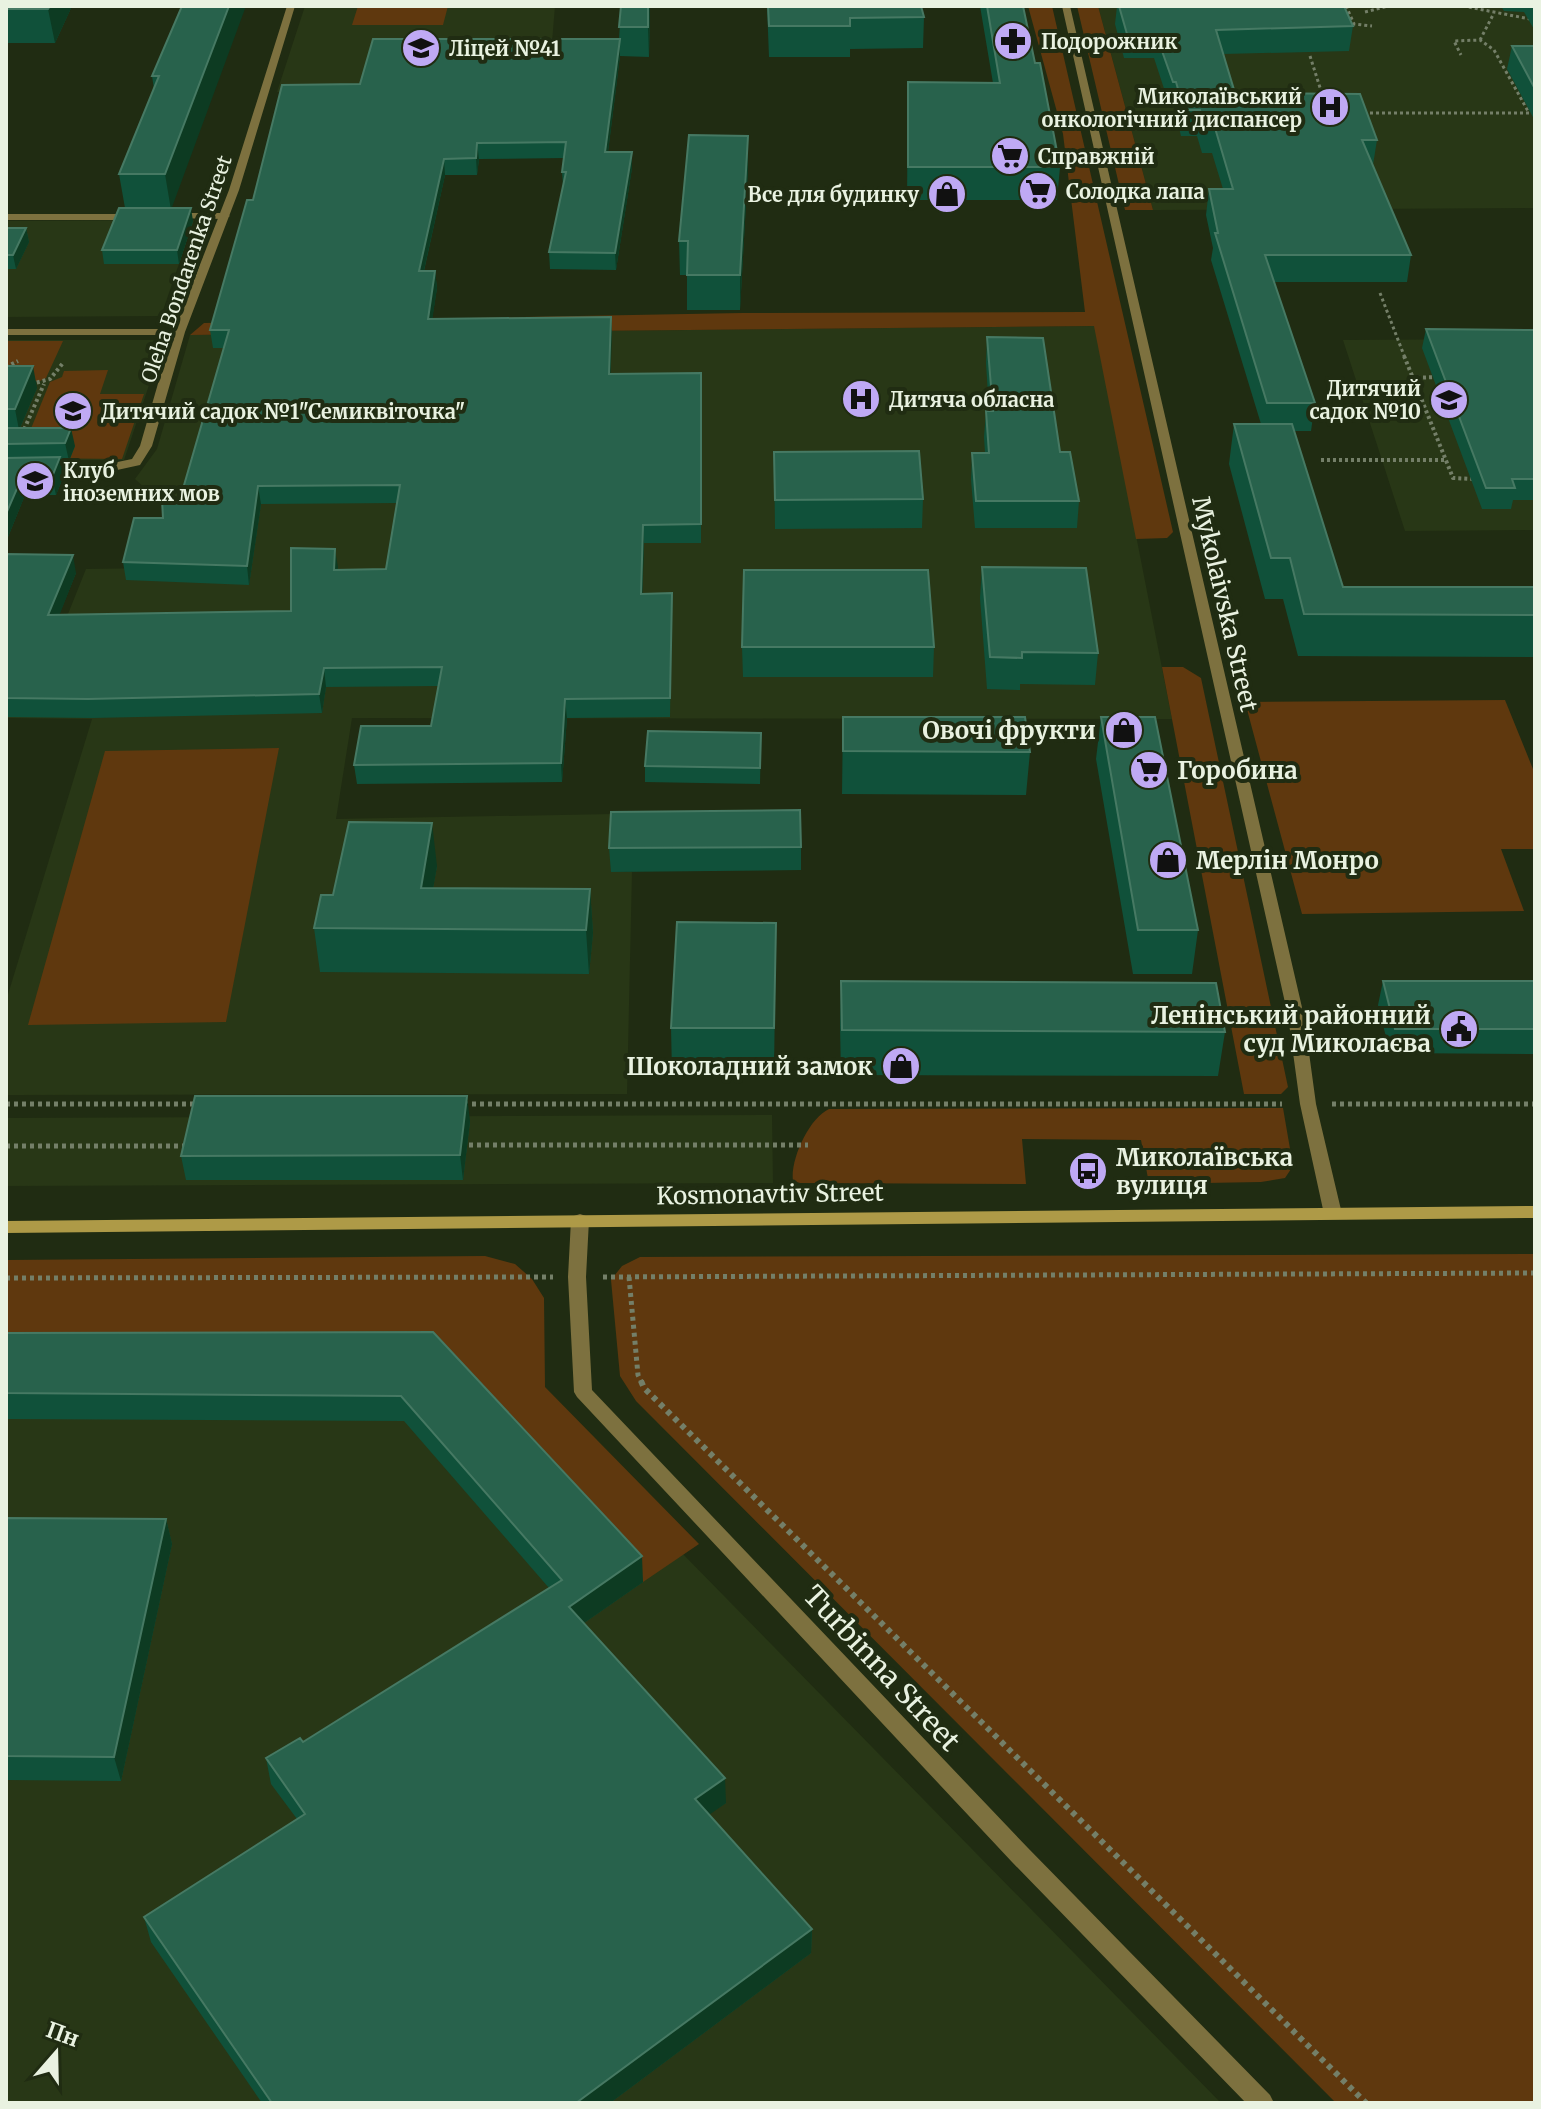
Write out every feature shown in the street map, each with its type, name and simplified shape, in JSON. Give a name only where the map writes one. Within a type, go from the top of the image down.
[{"type":"main road","name":"Kosmonavtiv Street","points":[[6,1227],[1535,1212]]},
{"type":"street","name":"Oleha Bondarenka Street","points":[[6,469],[108,468],[136,462],[146,446],[179,332],[225,216],[291,6]]},
{"type":"street","name":"Mykolaivska Street","points":[[1066,6],[1296,1016],[1308,1104],[1333,1214]]},
{"type":"street","points":[[162,216],[225,216]]},
{"type":"street","points":[[6,217],[146,217]]},
{"type":"street","points":[[6,332],[179,332]]},
{"type":"street","name":"Turbinna Street","points":[[580,1220],[577,1277],[583,1392],[1020,1855],[1262,2103]]},
{"type":"path","points":[[1346,6],[1356,26],[1372,26]]},
{"type":"path","points":[[1365,12],[1389,6]]},
{"type":"path","points":[[1417,6],[1438,6]]},
{"type":"path","points":[[1463,6],[1494,13],[1519,14],[1535,20]]},
{"type":"path","points":[[1483,6],[1486,11]]},
{"type":"path","points":[[1480,40],[1494,13]]},
{"type":"path","points":[[1359,113],[1529,113],[1494,50],[1480,40],[1454,41],[1461,55]]},
{"type":"path","points":[[1310,56],[1323,99]]},
{"type":"path","points":[[1380,293],[1453,478],[1480,479]]},
{"type":"path","points":[[6,367],[18,361]]},
{"type":"path","points":[[15,432],[23,432],[44,384],[58,373],[63,363]]},
{"type":"path","points":[[1413,378],[1444,377]]},
{"type":"path","points":[[19,384],[44,384]]},
{"type":"path","points":[[1321,460],[1446,460]]},
{"type":"path","points":[[6,1104],[214,1104]]},
{"type":"path","points":[[454,1104],[1535,1104]]},
{"type":"path","points":[[446,1145],[808,1145]]},
{"type":"path","points":[[6,1146],[195,1146]]},
{"type":"path","points":[[6,1278],[1535,1273]]},
{"type":"path","points":[[629,1277],[638,1375],[644,1388],[1366,2103]]},
{"type":"shaded area","name":"Ліцей №41","points":[[305,6],[555,6],[548,91],[277,92]]},
{"type":"shaded area","points":[[358,6],[448,6],[443,25],[352,25]]},
{"type":"shaded area","points":[[1028,6],[1052,6],[1173,532],[1167,538],[1136,539],[1094,326],[190,335],[204,323],[742,313],[1085,312],[1063,134]]},
{"type":"shaded area","points":[[1077,6],[1098,6],[1153,210],[1125,210]]},
{"type":"shaded area","name":"Миколаївський онкологічний диспансер","points":[[1098,6],[1535,6],[1535,208],[1153,210]]},
{"type":"shaded area","points":[[194,220],[161,316],[6,317],[6,221]]},
{"type":"shaded area","points":[[1095,326],[1172,719],[352,718],[336,819],[613,814],[611,872],[632,872],[627,1094],[6,1095],[6,1001],[92,719],[6,718],[6,613],[68,614],[86,569],[157,568],[166,536],[162,504],[135,479],[157,449],[190,335]]},
{"type":"shaded area","name":"Дитячий садок №10","points":[[1535,339],[1535,530],[1405,531],[1343,340]]},
{"type":"shaded area","name":"Дитячий садок №1\"Семиквіточка\"","points":[[6,340],[164,340],[124,460],[6,460]]},
{"type":"shaded area","points":[[6,341],[63,341],[46,378],[40,381],[6,381],[6,368],[19,362],[6,366]]},
{"type":"shaded area","points":[[108,370],[100,394],[144,394],[122,459],[19,458],[50,382],[62,377],[64,371]]},
{"type":"shaded area","points":[[1162,667],[1183,667],[1201,678],[1288,1087],[1281,1094],[1244,1094]]},
{"type":"shaded area","points":[[1505,700],[1535,774],[1535,849],[1501,849],[1524,911],[1302,914],[1245,702]]},
{"type":"shaded area","points":[[279,748],[226,1022],[28,1025],[105,751]]},
{"type":"shaded area","points":[[1283,1108],[1293,1166],[1285,1178],[1261,1182],[1149,1184],[1141,1140],[1022,1139],[1026,1184],[793,1181],[802,1140],[815,1121],[829,1109]]},
{"type":"shaded area","points":[[772,1115],[773,1183],[6,1186],[6,1118]]},
{"type":"shaded area","points":[[1535,1254],[1535,2103],[1336,2103],[636,1401],[620,1376],[611,1280],[622,1266],[640,1257]]},
{"type":"shaded area","points":[[485,1256],[515,1264],[532,1279],[544,1298],[545,1387],[699,1544],[643,1582],[436,1358],[6,1358],[6,1260]]},
{"type":"shaded area","points":[[479,1346],[1221,2103],[6,2103],[6,1355]]},
{"type":"building","points":[[6,6],[50,6],[48,9],[6,9]]},
{"type":"building","points":[[182,6],[229,6],[165,174],[119,174],[159,76],[152,76]]},
{"type":"building","points":[[621,6],[648,6],[648,27],[619,27]]},
{"type":"building","points":[[768,6],[921,6],[924,17],[850,18],[850,26],[769,26]]},
{"type":"building","points":[[987,6],[1023,6],[1035,63],[1040,63],[1060,167],[908,167],[908,82],[1000,83]]},
{"type":"building","points":[[1119,6],[1344,6],[1353,26],[1216,30],[1235,93],[1360,94],[1377,140],[1362,140],[1411,255],[1265,255],[1315,403],[1267,403],[1215,233],[1218,233],[1209,189],[1233,189],[1215,128],[1205,128],[1200,110],[1184,110],[1156,34],[1127,34]]},
{"type":"building","points":[[373,39],[620,39],[605,152],[632,152],[615,253],[549,252],[566,172],[562,172],[566,142],[477,143],[476,158],[444,159],[419,271],[435,271],[428,319],[611,317],[609,374],[701,373],[701,524],[643,525],[641,594],[672,593],[670,698],[565,699],[561,763],[354,765],[361,726],[431,726],[442,667],[324,668],[319,694],[6,698],[6,554],[73,555],[48,615],[291,611],[291,548],[335,549],[334,570],[386,569],[400,485],[258,486],[247,566],[123,562],[134,518],[163,518],[162,500],[180,499],[229,330],[210,330],[247,200],[253,200],[282,85],[360,84]]},
{"type":"building","points":[[1512,46],[1535,46],[1535,89]]},
{"type":"building","points":[[689,135],[748,136],[740,275],[687,275],[688,241],[679,241]]},
{"type":"building","points":[[119,208],[191,208],[177,250],[102,250]]},
{"type":"building","points":[[6,228],[26,228],[13,255],[6,255]]},
{"type":"building","points":[[1426,329],[1535,330],[1535,479],[1512,479],[1515,488],[1486,488]]},
{"type":"building","points":[[987,337],[1043,338],[1060,452],[1070,452],[1079,501],[976,501],[972,453],[989,453],[986,411],[993,411]]},
{"type":"building","points":[[6,366],[33,366],[15,409],[6,409]]},
{"type":"building","points":[[1234,424],[1292,424],[1343,587],[1535,587],[1535,615],[1304,614],[1290,558],[1271,558]]},
{"type":"building","points":[[6,428],[71,428],[65,443],[6,444]]},
{"type":"building","points":[[919,451],[923,499],[775,500],[774,452]]},
{"type":"building","points":[[60,457],[52,477],[22,477],[6,514],[6,458]]},
{"type":"building","points":[[982,567],[1086,568],[1098,653],[1022,652],[1022,658],[990,657]]},
{"type":"building","points":[[744,570],[928,570],[934,647],[742,647]]},
{"type":"building","points":[[843,717],[1025,717],[1030,752],[843,751]]},
{"type":"building","points":[[1101,717],[1155,717],[1198,930],[1138,930]]},
{"type":"building","points":[[648,731],[761,733],[760,768],[645,766]]},
{"type":"building","points":[[800,810],[801,847],[609,848],[611,812]]},
{"type":"building","points":[[349,822],[432,823],[421,888],[590,889],[586,930],[314,928],[321,895],[333,895]]},
{"type":"building","points":[[677,922],[776,923],[774,1028],[671,1028]]},
{"type":"building","points":[[841,981],[1216,983],[1225,1032],[842,1030]]},
{"type":"building","points":[[1383,981],[1535,981],[1535,1029],[1395,1029]]},
{"type":"building","points":[[195,1096],[467,1096],[460,1155],[181,1156]]},
{"type":"building","points":[[433,1332],[642,1556],[569,1607],[725,1778],[695,1799],[812,1929],[576,2103],[272,2103],[144,1917],[305,1814],[266,1758],[300,1738],[303,1742],[562,1580],[401,1396],[6,1393],[6,1333]]},
{"type":"building","points":[[6,1518],[166,1519],[114,1757],[6,1756]]},
{"type":"place","name":"Подорожник","points":[[1013,41]]},
{"type":"place","name":"Ліцей №41","points":[[421,48]]},
{"type":"place","name":"Миколаївський онкологічний диспансер","points":[[1330,107]]},
{"type":"place","name":"Справжній","points":[[1010,156]]},
{"type":"place","name":"Солодка лапа","points":[[1038,191]]},
{"type":"place","name":"Все для будинку","points":[[947,194]]},
{"type":"place","name":"Дитяча обласна","points":[[861,399]]},
{"type":"place","name":"Дитячий садок №10","points":[[1449,400]]},
{"type":"place","name":"Дитячий садок №1\"Семиквіточка\"","points":[[73,411]]},
{"type":"place","name":"Клуб іноземних мов","points":[[35,481]]},
{"type":"place","name":"Овочі фрукти","points":[[1124,730]]},
{"type":"place","name":"Горобина","points":[[1149,770]]},
{"type":"place","name":"Мерлін Монро","points":[[1168,860]]},
{"type":"place","name":"Ленінський районний суд Миколаєва","points":[[1459,1029]]},
{"type":"place","name":"Шоколадний замок","points":[[901,1066]]},
{"type":"place","name":"Миколаївська вулиця","points":[[1088,1171]]}]
